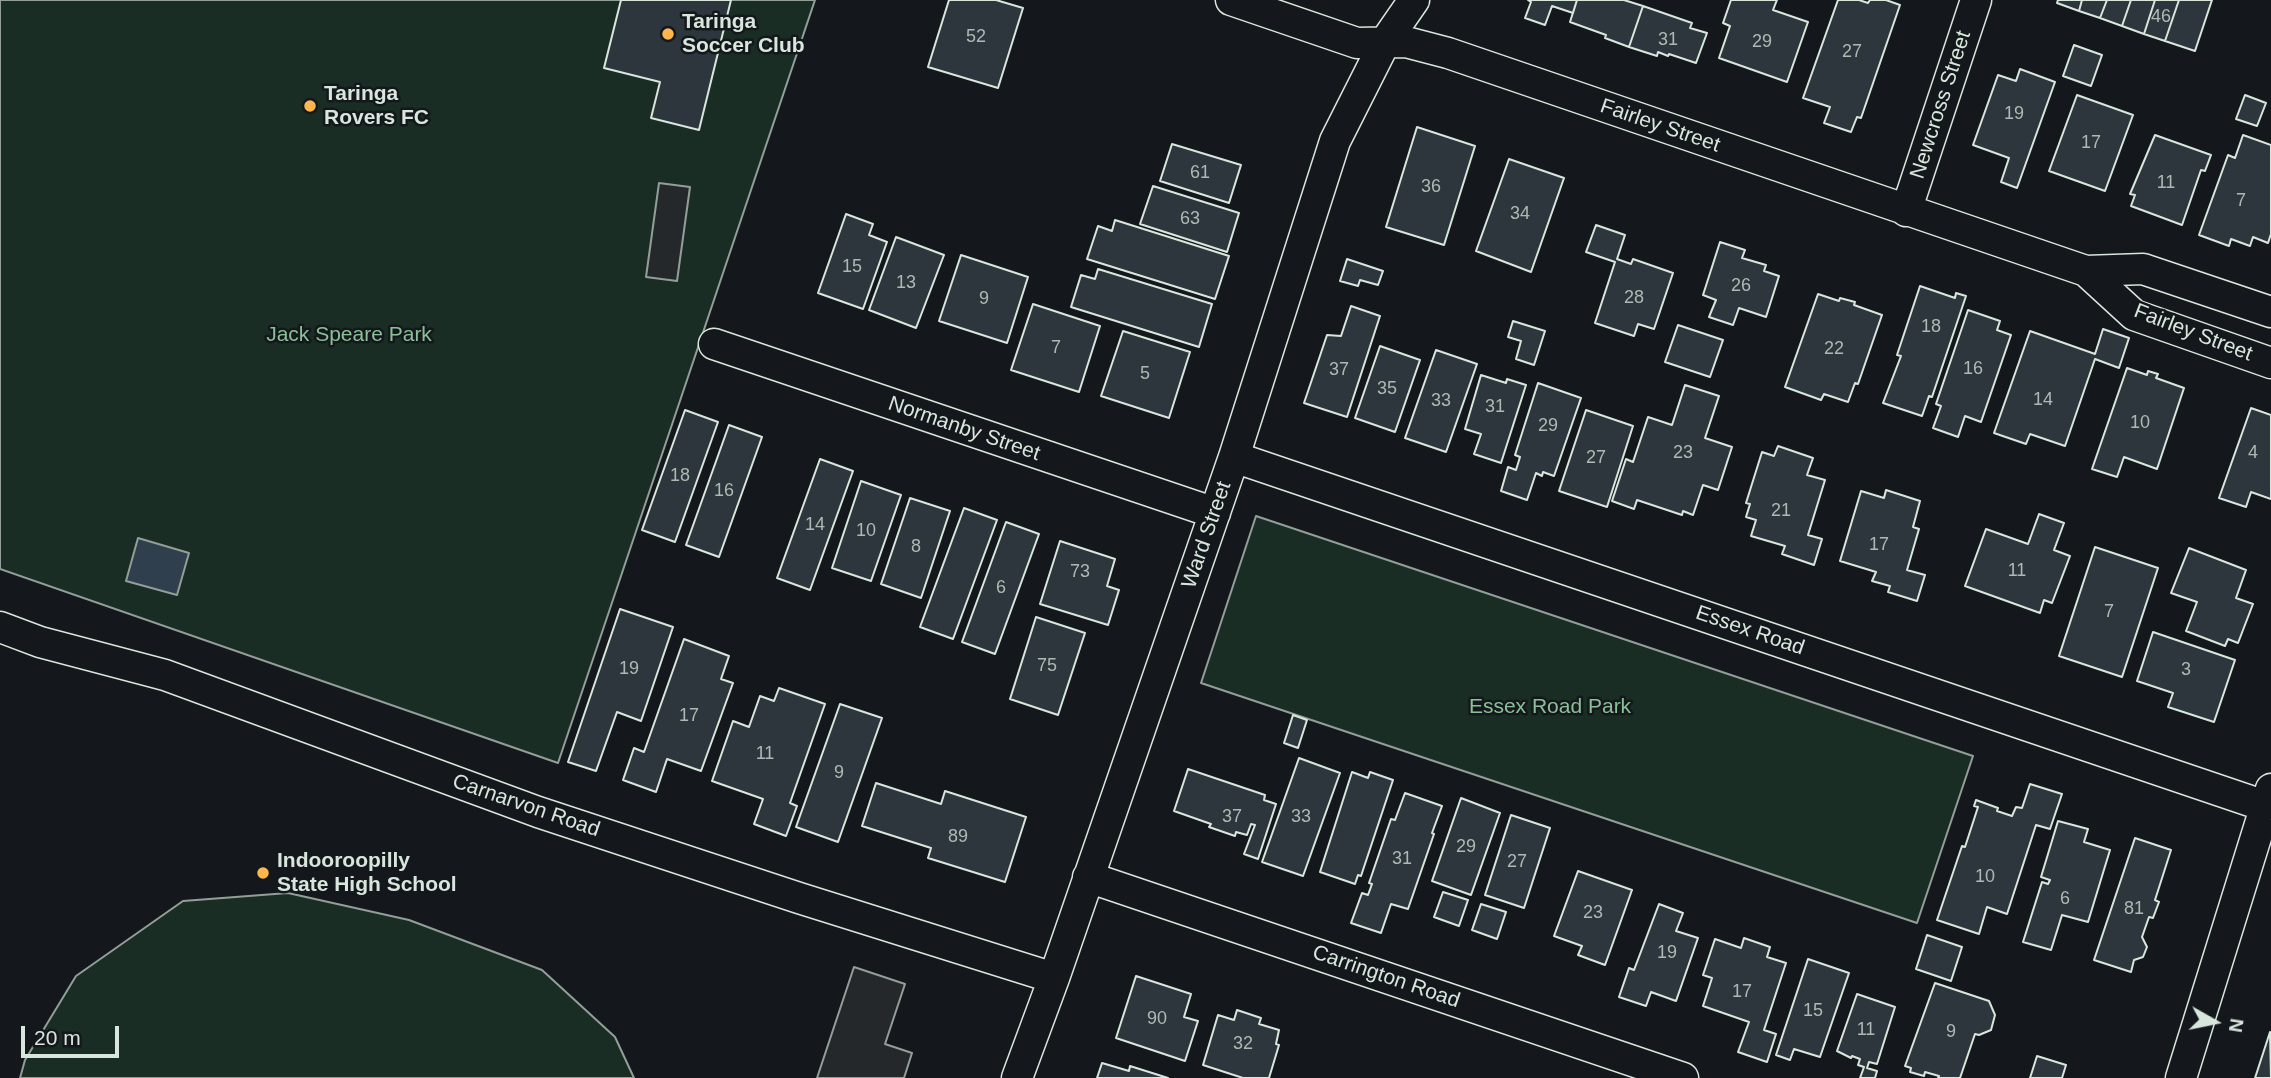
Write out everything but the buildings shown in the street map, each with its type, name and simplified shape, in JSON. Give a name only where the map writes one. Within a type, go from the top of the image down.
[{"type":"street","name":"Fairley Street","points":[[1231,0],[1357,43],[1406,42],[1448,53],[2086,271],[2143,269],[2271,312]]},
{"type":"street","name":"Ward Street","points":[[1017,1078],[1215,513],[1335,141],[1385,42],[1414,0]]},
{"type":"street","name":"Newcross Street","points":[[1906,211],[1976,0]]},
{"type":"street","name":"Fairley Street","points":[[2086,271],[2134,316],[2271,363]]},
{"type":"street","name":"Normanby Street","points":[[714,344],[1215,513]]},
{"type":"street","name":"Essex Road","points":[[1234,457],[2268,797]]},
{"type":"street","name":"Carnarvon Road","points":[[0,628],[40,642],[165,675],[538,812],[1054,978]]},
{"type":"street","points":[[2181,1078],[2268,797]]},
{"type":"street","name":"Carrington Road","points":[[1088,877],[1683,1078]]},
{"type":"green space","name":"Jack Speare Park","points":[[0,0],[815,0],[558,763],[0,569]]},
{"type":"green space","name":"Essex Road Park","points":[[1256,516],[1973,756],[1917,923],[1201,683]]},
{"type":"green space","points":[[288,893],[409,920],[542,970],[615,1037],[634,1078],[20,1078],[25,1060],[76,976],[183,901]]},
{"type":"shaded area","points":[[659,183],[690,187],[677,281],[646,277]]},
{"type":"shaded area","points":[[854,967],[905,984],[885,1044],[912,1053],[904,1078],[817,1078]]},
{"type":"water","points":[[138,538],[189,553],[177,595],[126,581]]},
{"type":"place","name":"Taringa Soccer Club","points":[[668,34]]},
{"type":"place","name":"Taringa Rovers FC","points":[[310,106]]},
{"type":"place","name":"Indooroopilly State High School","points":[[263,873]]}]
